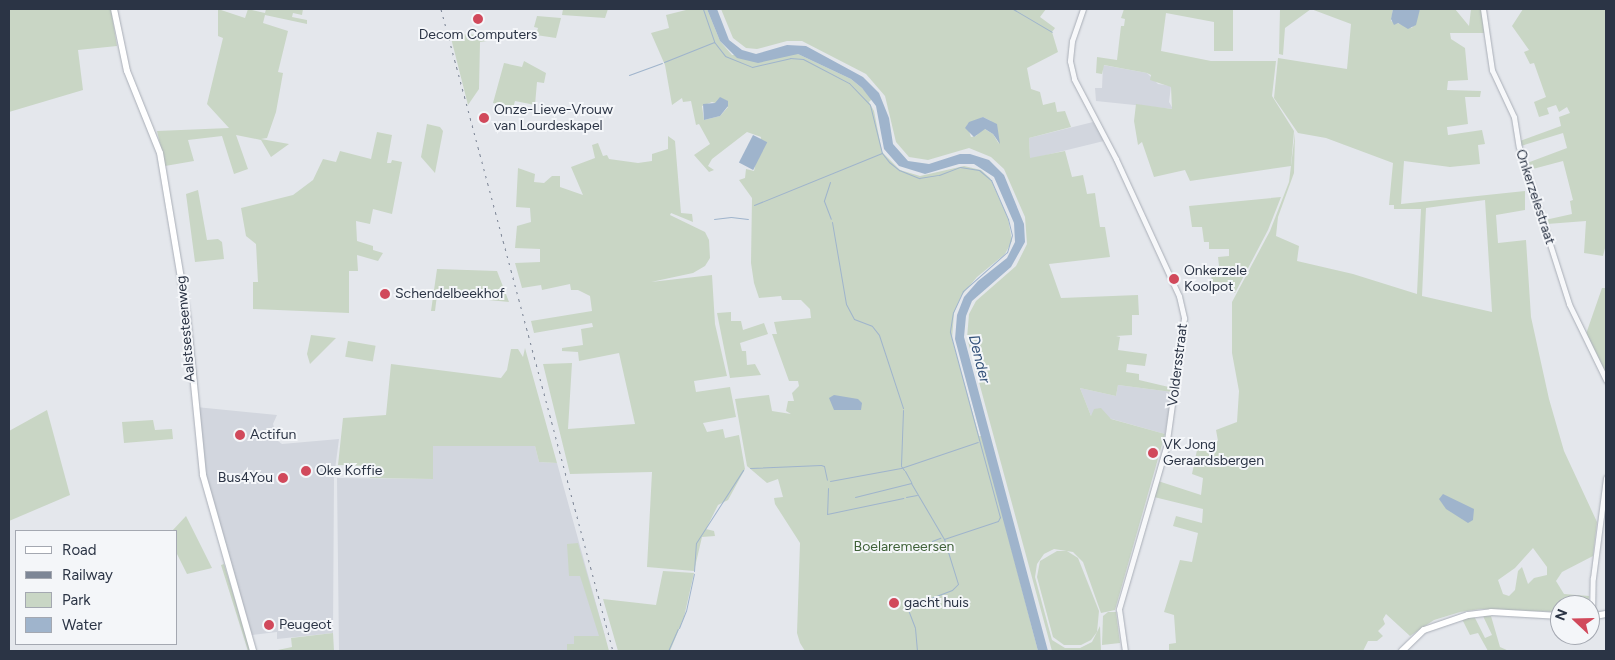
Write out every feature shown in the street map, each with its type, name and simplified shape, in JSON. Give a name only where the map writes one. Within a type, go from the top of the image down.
[{"type":"main road","name":"Aalstsesteenweg","points":[[114,9],[127,70],[160,153],[186,306],[202,475],[253,651]]},
{"type":"main road","points":[[1402,651],[1424,630],[1468,615],[1491,612],[1550,615]]},
{"type":"street","name":"Voldersstraat","points":[[1083,9],[1072,42],[1070,61],[1074,79],[1120,168],[1179,296],[1184,318],[1166,447],[1119,609],[1125,651]]},
{"type":"street","name":"Onkerzelestraat","points":[[1483,9],[1492,70],[1514,117],[1519,147],[1569,304],[1606,380]]},
{"type":"street","points":[[1592,595],[1606,478]]},
{"type":"shaded area","points":[[1103,65],[1147,73],[1158,84],[1171,86],[1169,102],[1173,109],[1096,101],[1095,88],[1102,88]]},
{"type":"shaded area","points":[[1093,122],[1104,141],[1030,159],[1029,138]]},
{"type":"shaded area","points":[[1118,385],[1172,392],[1165,434],[1094,414],[1091,416],[1080,388],[1116,396]]},
{"type":"shaded area","points":[[196,407],[277,415],[273,424],[278,441],[282,444],[339,439],[334,477],[333,633],[277,639],[277,632],[252,635],[205,477]]},
{"type":"shaded area","points":[[432,446],[535,446],[539,462],[557,463],[605,636],[579,651],[339,651],[337,478],[433,479]]},
{"type":"green space","points":[[9,9],[111,9],[117,46],[78,50],[83,90],[9,112]]},
{"type":"green space","points":[[218,9],[245,18],[248,9],[265,13],[266,9],[303,9],[302,15],[293,13],[292,17],[307,20],[307,24],[265,15],[263,23],[288,31],[278,72],[283,73],[276,112],[267,138],[261,139],[289,144],[271,157],[261,140],[236,135],[248,169],[234,174],[222,136],[188,140],[194,161],[165,166],[157,131],[229,128],[207,104],[223,38],[218,36]]},
{"type":"green space","points":[[563,9],[608,9],[605,18],[562,15]]},
{"type":"green space","name":"Boelaremeersen","points":[[690,9],[707,9],[720,41],[732,55],[798,54],[851,79],[872,99],[869,102],[874,111],[882,152],[900,170],[920,176],[964,166],[981,170],[990,178],[1008,218],[1012,241],[1005,254],[977,277],[961,296],[954,313],[952,339],[979,436],[982,436],[1038,651],[805,651],[800,643],[797,633],[800,543],[775,504],[774,498],[783,497],[778,479],[767,483],[747,466],[735,399],[769,395],[772,411],[791,414],[786,411],[788,401],[794,401],[792,393],[799,386],[798,381],[789,381],[772,334],[777,334],[774,322],[811,318],[810,309],[801,300],[782,300],[781,296],[759,298],[754,283],[751,263],[752,198],[739,180],[745,178],[746,169],[754,171],[761,137],[747,132],[712,159],[708,166],[714,170],[709,172],[694,155],[710,144],[699,124],[696,125],[691,101],[683,102],[682,98],[672,105],[665,65],[651,33],[669,28],[666,15]],"holes":[[[712,102],[728,107],[720,116],[704,120],[702,106]]]},
{"type":"green space","points":[[721,9],[1046,9],[1040,17],[1055,28],[1052,32],[1058,52],[1027,68],[1031,89],[1040,92],[1043,105],[1055,102],[1057,112],[1065,111],[1071,127],[1029,138],[1030,158],[1065,151],[1072,177],[1083,175],[1087,194],[1095,193],[1100,227],[1105,227],[1110,257],[1049,264],[1061,298],[1138,295],[1139,315],[1132,315],[1132,335],[1116,336],[1120,337],[1118,350],[1147,354],[1145,366],[1127,364],[1126,372],[1139,374],[1139,380],[1173,388],[1172,392],[1118,385],[1116,396],[1080,388],[1091,416],[1094,409],[1101,408],[1111,419],[1165,434],[1115,610],[1101,613],[1083,562],[1073,552],[1054,549],[1044,554],[1037,564],[1035,577],[1052,640],[1065,648],[1080,648],[1092,642],[1100,626],[1101,651],[1052,651],[967,338],[969,314],[976,301],[1016,266],[1027,244],[1025,217],[1004,169],[991,157],[969,148],[928,160],[909,157],[896,142],[885,96],[866,74],[802,41],[787,41],[757,49],[746,48],[733,38]],"holes":[[[983,117],[991,121],[999,144],[993,134],[983,128],[976,136],[971,137],[967,125]]]},
{"type":"green space","points":[[1124,9],[1233,9],[1233,51],[1214,51],[1214,22],[1166,13],[1161,51],[1211,61],[1276,61],[1272,96],[1294,131],[1291,166],[1190,181],[1185,170],[1154,177],[1142,142],[1138,145],[1134,121],[1136,104],[1172,109],[1171,87],[1150,80],[1151,75],[1147,73],[1104,65],[1102,74],[1096,73],[1097,57],[1117,60],[1121,26],[1124,26],[1125,19],[1121,18]]},
{"type":"green space","points":[[1280,9],[1311,9],[1285,28],[1283,55],[1279,54]]},
{"type":"green space","points":[[1311,9],[1393,9],[1391,21],[1412,28],[1420,9],[1455,9],[1469,26],[1471,9],[1482,9],[1484,33],[1450,33],[1451,39],[1465,48],[1468,80],[1448,81],[1447,90],[1481,91],[1480,97],[1465,97],[1468,124],[1447,127],[1448,135],[1482,130],[1485,144],[1478,145],[1480,164],[1450,167],[1404,161],[1401,204],[1525,191],[1525,210],[1496,215],[1498,243],[1526,240],[1531,317],[1549,399],[1564,451],[1597,522],[1593,556],[1562,572],[1556,581],[1564,594],[1576,595],[1550,595],[1550,612],[1481,609],[1460,612],[1434,620],[1410,636],[1386,614],[1383,619],[1385,624],[1378,631],[1383,636],[1377,641],[1368,641],[1363,651],[1169,651],[1169,644],[1176,643],[1174,615],[1164,612],[1180,560],[1192,562],[1198,533],[1173,526],[1176,516],[1202,523],[1203,509],[1154,497],[1158,481],[1201,495],[1203,478],[1192,474],[1197,450],[1218,441],[1216,430],[1237,422],[1239,391],[1232,353],[1232,302],[1270,231],[1289,182],[1295,133],[1294,173],[1278,217],[1276,236],[1299,246],[1297,261],[1353,274],[1417,294],[1421,209],[1394,209],[1394,205],[1389,205],[1393,163],[1326,138],[1298,133],[1274,98],[1278,58],[1347,69],[1351,24]],"holes":[[[1485,200],[1492,312],[1422,296],[1426,208]],[[1533,548],[1547,567],[1547,575],[1534,578],[1528,584],[1522,567],[1518,571],[1515,590],[1509,596],[1503,594],[1498,580],[1515,568]]]},
{"type":"green space","points":[[1523,9],[1606,9],[1606,244],[1603,256],[1584,253],[1586,221],[1547,224],[1545,220],[1572,214],[1570,201],[1573,200],[1563,161],[1529,170],[1527,163],[1567,148],[1563,133],[1521,146],[1520,141],[1561,126],[1559,117],[1570,113],[1567,107],[1559,112],[1556,105],[1547,108],[1549,114],[1539,117],[1534,102],[1546,97],[1534,63],[1530,64],[1524,52],[1529,50],[1512,26]]},
{"type":"green space","points":[[537,16],[561,18],[556,38],[536,35],[538,28],[534,27]]},
{"type":"green space","points":[[454,34],[487,35],[487,41],[480,42],[479,89],[468,105],[451,38]]},
{"type":"green space","points":[[524,61],[546,73],[544,83],[537,82],[535,105],[515,101],[513,108],[493,103],[504,63],[522,67]]},
{"type":"green space","points":[[427,124],[440,127],[443,131],[435,173],[421,157]]},
{"type":"green space","points":[[377,132],[392,135],[387,163],[391,163],[392,160],[402,162],[392,214],[373,209],[370,224],[356,221],[357,241],[373,246],[373,250],[383,253],[378,261],[357,255],[358,271],[349,271],[349,313],[253,309],[253,282],[258,282],[256,244],[246,236],[241,208],[293,195],[313,180],[323,159],[336,162],[340,151],[371,159]]},
{"type":"green space","points":[[668,136],[675,141],[681,213],[692,214],[693,222],[671,213],[670,215],[705,232],[709,240],[710,258],[705,266],[693,273],[651,282],[712,275],[715,324],[727,376],[694,381],[696,392],[730,387],[736,417],[703,423],[707,432],[723,429],[725,438],[739,435],[745,469],[728,500],[718,505],[706,529],[714,531],[715,536],[702,537],[694,571],[647,567],[652,472],[570,474],[543,364],[572,363],[568,429],[635,424],[619,353],[579,361],[578,352],[562,351],[562,348],[583,345],[581,329],[593,327],[592,323],[534,333],[531,321],[592,311],[590,296],[578,290],[571,290],[570,284],[542,290],[541,285],[522,288],[515,263],[540,262],[540,249],[515,248],[517,226],[531,222],[530,208],[516,207],[518,168],[535,174],[534,182],[544,183],[552,176],[560,176],[560,187],[583,195],[571,167],[595,158],[592,145],[598,143],[603,156],[607,155],[609,159],[638,163],[652,161],[652,154],[668,149]]},
{"type":"green space","points":[[198,190],[207,240],[218,239],[222,242],[224,259],[195,262],[186,194]]},
{"type":"green space","points":[[1281,197],[1268,230],[1235,293],[1220,282],[1212,282],[1210,267],[1224,270],[1224,266],[1219,266],[1218,257],[1229,256],[1229,249],[1209,249],[1209,242],[1204,242],[1202,227],[1192,227],[1189,206]]},
{"type":"green space","points":[[437,269],[497,271],[509,302],[437,295],[435,311],[431,311]]},
{"type":"green space","points":[[1602,288],[1606,288],[1605,371],[1586,334]]},
{"type":"green space","points":[[731,312],[731,321],[741,321],[743,330],[764,323],[768,334],[740,343],[742,351],[746,351],[747,365],[755,364],[761,375],[730,378],[717,313]]},
{"type":"green space","points":[[311,335],[336,338],[310,364],[307,354]]},
{"type":"green space","points":[[348,341],[376,346],[373,362],[345,357]]},
{"type":"green space","points":[[525,348],[557,463],[539,462],[535,446],[433,446],[433,479],[370,478],[371,466],[338,465],[343,418],[386,415],[391,364],[501,378],[507,370],[511,349],[518,349],[523,357]]},
{"type":"green space","points":[[47,410],[70,495],[9,521],[9,431]]},
{"type":"green space","points":[[153,420],[155,430],[172,429],[173,439],[124,443],[122,422]]},
{"type":"green space","points":[[186,516],[212,568],[187,574],[178,556],[178,530],[173,530]]},
{"type":"green space","points":[[578,543],[609,651],[567,651],[567,644],[574,644],[574,636],[599,636],[580,576],[569,576],[567,544]]},
{"type":"green space","points":[[1057,551],[1067,551],[1078,558],[1099,611],[1097,632],[1091,640],[1081,645],[1064,645],[1053,637],[1037,577],[1040,561]]},
{"type":"green space","points":[[224,564],[251,651],[248,651],[221,565]]},
{"type":"green space","points":[[663,571],[694,573],[684,617],[670,651],[618,651],[603,599],[656,605]]},
{"type":"green space","points":[[1108,612],[1116,612],[1120,643],[1102,645],[1103,616]]},
{"type":"green space","points":[[1474,616],[1485,638],[1492,635],[1483,616],[1491,616],[1500,647],[1509,651],[1488,651],[1478,633],[1470,635],[1462,619]]},
{"type":"green space","points":[[333,633],[334,651],[273,651],[292,647],[291,638]]},
{"type":"water","name":"Dender","points":[[707,9],[717,9],[729,40],[742,50],[756,54],[787,45],[806,46],[863,77],[879,93],[889,118],[893,144],[908,161],[929,164],[960,154],[970,154],[989,160],[1004,175],[1024,224],[1025,242],[1011,267],[972,301],[966,316],[964,337],[1048,651],[1038,651],[955,339],[957,315],[964,297],[978,281],[1007,258],[1015,242],[1014,223],[994,177],[974,164],[959,164],[925,174],[899,166],[884,149],[876,106],[862,88],[851,79],[798,54],[758,63],[737,58],[720,41]]},
{"type":"water","points":[[1393,9],[1420,9],[1416,25],[1408,29],[1398,23],[1394,25],[1391,19]]},
{"type":"water","points":[[720,97],[728,101],[728,106],[720,116],[704,120],[703,104],[715,103]]},
{"type":"water","points":[[983,117],[997,124],[1000,144],[993,134],[985,129],[974,137],[965,128],[969,122]]},
{"type":"water","points":[[753,135],[767,142],[753,170],[739,163]]},
{"type":"water","points":[[834,395],[858,399],[862,403],[861,410],[834,410],[829,398]]},
{"type":"water","points":[[1443,494],[1474,509],[1473,520],[1468,523],[1446,509],[1439,499]]},
{"type":"waterway","points":[[703,9],[715,43],[725,56],[752,67],[790,58],[803,59],[849,83],[870,105],[882,153],[889,162],[899,170],[919,178],[939,175],[960,167],[979,170],[991,180],[1008,219],[1012,235],[1007,252],[963,291],[953,312],[950,332],[1000,517],[998,521],[944,539],[958,584],[952,590],[907,607],[915,628],[917,651]]},
{"type":"waterway","points":[[1013,9],[1052,32]]},
{"type":"waterway","points":[[420,38],[425,40]]},
{"type":"waterway","points":[[664,62],[714,42]]},
{"type":"waterway","points":[[629,75],[662,63]]},
{"type":"waterway","points":[[754,205],[882,153]]},
{"type":"waterway","points":[[830,182],[824,201],[831,219]]},
{"type":"waterway","points":[[714,219],[731,217],[748,219]]},
{"type":"waterway","points":[[832,222],[846,304],[854,319],[872,326],[879,335],[903,408]]},
{"type":"waterway","points":[[901,465],[903,410]]},
{"type":"waterway","points":[[830,481],[901,468],[978,442]]},
{"type":"waterway","points":[[750,468],[821,465],[824,466],[827,480]]},
{"type":"waterway","points":[[901,466],[904,470]]},
{"type":"waterway","points":[[694,571],[696,543],[743,470]]},
{"type":"waterway","points":[[905,471],[911,482]]},
{"type":"waterway","points":[[855,497],[911,483],[944,539]]},
{"type":"waterway","points":[[828,488],[827,514],[903,498]]},
{"type":"waterway","points":[[906,497],[917,495]]},
{"type":"waterway","points":[[932,541],[940,538]]},
{"type":"waterway","points":[[679,628],[686,611],[694,574]]},
{"type":"waterway","points":[[668,651],[678,629]]},
{"type":"railway","points":[[441,9],[613,651]]},
{"type":"place","name":"Decom Computers","points":[[478,19]]},
{"type":"place","name":"Onze-Lieve-Vrouw van Lourdeskapel","points":[[484,118]]},
{"type":"place","name":"Onkerzele Koolpot","points":[[1174,279]]},
{"type":"place","name":"Schendelbeekhof","points":[[385,294]]},
{"type":"place","name":"Actifun","points":[[240,435]]},
{"type":"place","name":"VK Jong Geraardsbergen","points":[[1153,453]]},
{"type":"place","name":"Oke Koffie","points":[[306,471]]},
{"type":"place","name":"Bus4You","points":[[283,478]]},
{"type":"place","name":"gacht huis","points":[[894,603]]},
{"type":"place","name":"Peugeot","points":[[269,625]]}]
